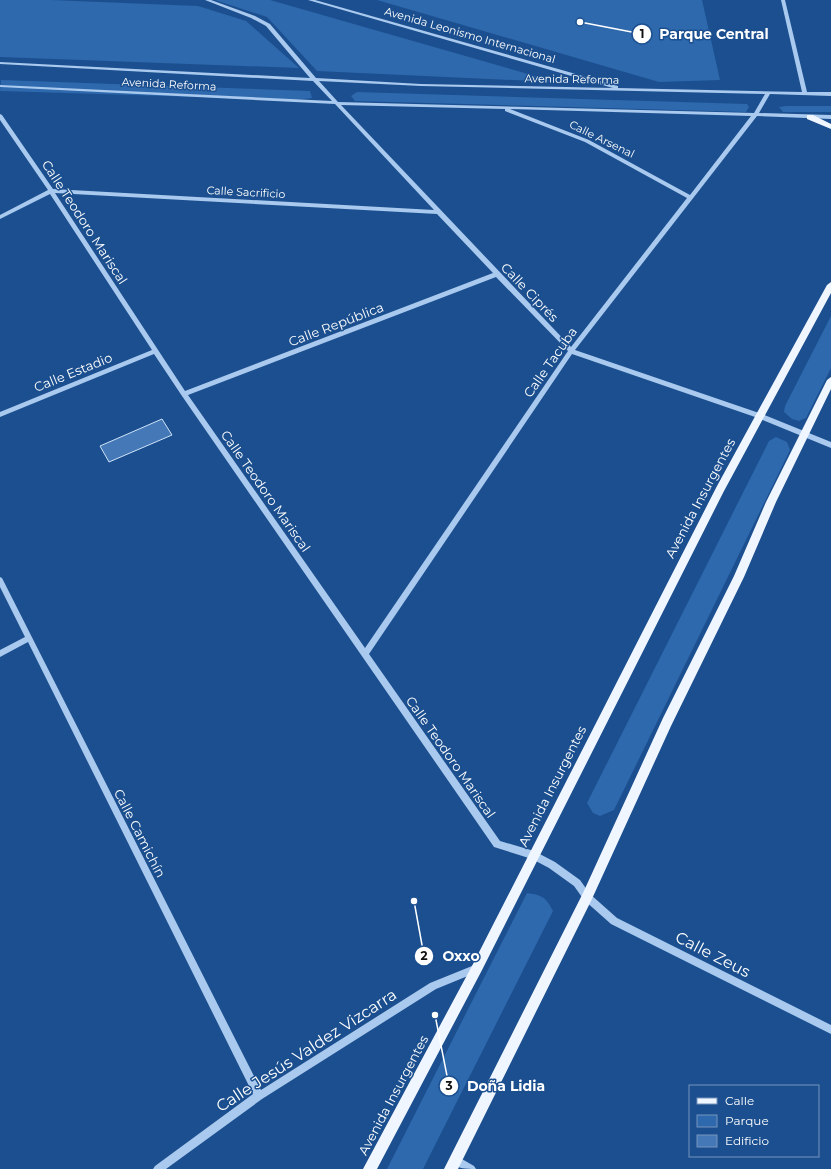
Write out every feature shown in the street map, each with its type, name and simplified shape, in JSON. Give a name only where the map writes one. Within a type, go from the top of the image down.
[{"type":"main road","points":[[810,117],[831,127]]},
{"type":"main road","name":"Avenida Insurgentes","points":[[370,1169],[477,968],[720,489],[831,284]]},
{"type":"main road","points":[[453,1164],[587,897],[667,722],[739,578],[771,502],[831,380]]},
{"type":"street","points":[[207,0],[253,17],[268,25],[336,103]]},
{"type":"street","name":"Avenida Leonismo Internacional","points":[[310,0],[626,90]]},
{"type":"street","points":[[783,0],[805,94]]},
{"type":"street","name":"Avenida Reforma","points":[[0,63],[428,85],[768,94],[831,94]]},
{"type":"street","name":"Avenida Reforma","points":[[0,86],[336,103],[831,117]]},
{"type":"street","name":"Calle Tacuba","points":[[364,654],[571,351],[755,114],[768,94]]},
{"type":"street","name":"Calle Ciprés","points":[[336,103],[496,274],[571,351],[760,416]]},
{"type":"street","name":"Calle Arsenal","points":[[501,108],[587,141],[690,197]]},
{"type":"street","name":"Calle Teodoro Mariscal","points":[[0,116],[184,394],[497,844],[534,855],[552,865],[577,883],[587,897]]},
{"type":"street","points":[[0,217],[51,191]]},
{"type":"street","name":"Calle Sacrificio","points":[[51,191],[439,212]]},
{"type":"street","name":"Calle República","points":[[184,394],[496,274]]},
{"type":"street","name":"Calle Estadio","points":[[0,414],[155,351]]},
{"type":"street","points":[[760,416],[831,445]]},
{"type":"street","name":"Calle Camichín","points":[[0,580],[259,1096]]},
{"type":"street","points":[[0,654],[29,638]]},
{"type":"street","name":"Calle Zeus","points":[[587,897],[614,920],[831,1030]]},
{"type":"street","name":"Calle Jesús Valdez Vizcarra","points":[[158,1169],[259,1096],[433,986],[477,968]]},
{"type":"street","points":[[453,1164],[471,1169]]},
{"type":"green space","points":[[0,0],[51,0],[198,6],[246,21],[299,68],[0,57]]},
{"type":"green space","points":[[215,0],[270,0],[556,82],[317,71],[267,17]]},
{"type":"green space","points":[[377,0],[702,0],[720,80],[659,82]]},
{"type":"green space","points":[[1,80],[310,91],[312,98],[295,100],[0,91]]},
{"type":"green space","points":[[357,92],[747,104],[749,107],[746,112],[355,101],[351,96]]},
{"type":"green space","points":[[831,106],[831,112],[783,112],[779,107]]},
{"type":"green space","points":[[831,316],[831,368],[806,418],[799,421],[792,419],[784,412],[785,406]]},
{"type":"green space","points":[[776,437],[787,442],[790,450],[614,810],[600,816],[593,813],[587,803],[769,441]]},
{"type":"green space","points":[[527,893],[536,895],[546,900],[553,911],[423,1169],[387,1169]]},
{"type":"building","points":[[162,419],[172,435],[109,462],[100,446]]},
{"type":"place","name":"Parque Central","points":[[580,22]]},
{"type":"place","name":"Oxxo","points":[[414,901]]},
{"type":"place","name":"Doña Lidia","points":[[435,1015]]}]
